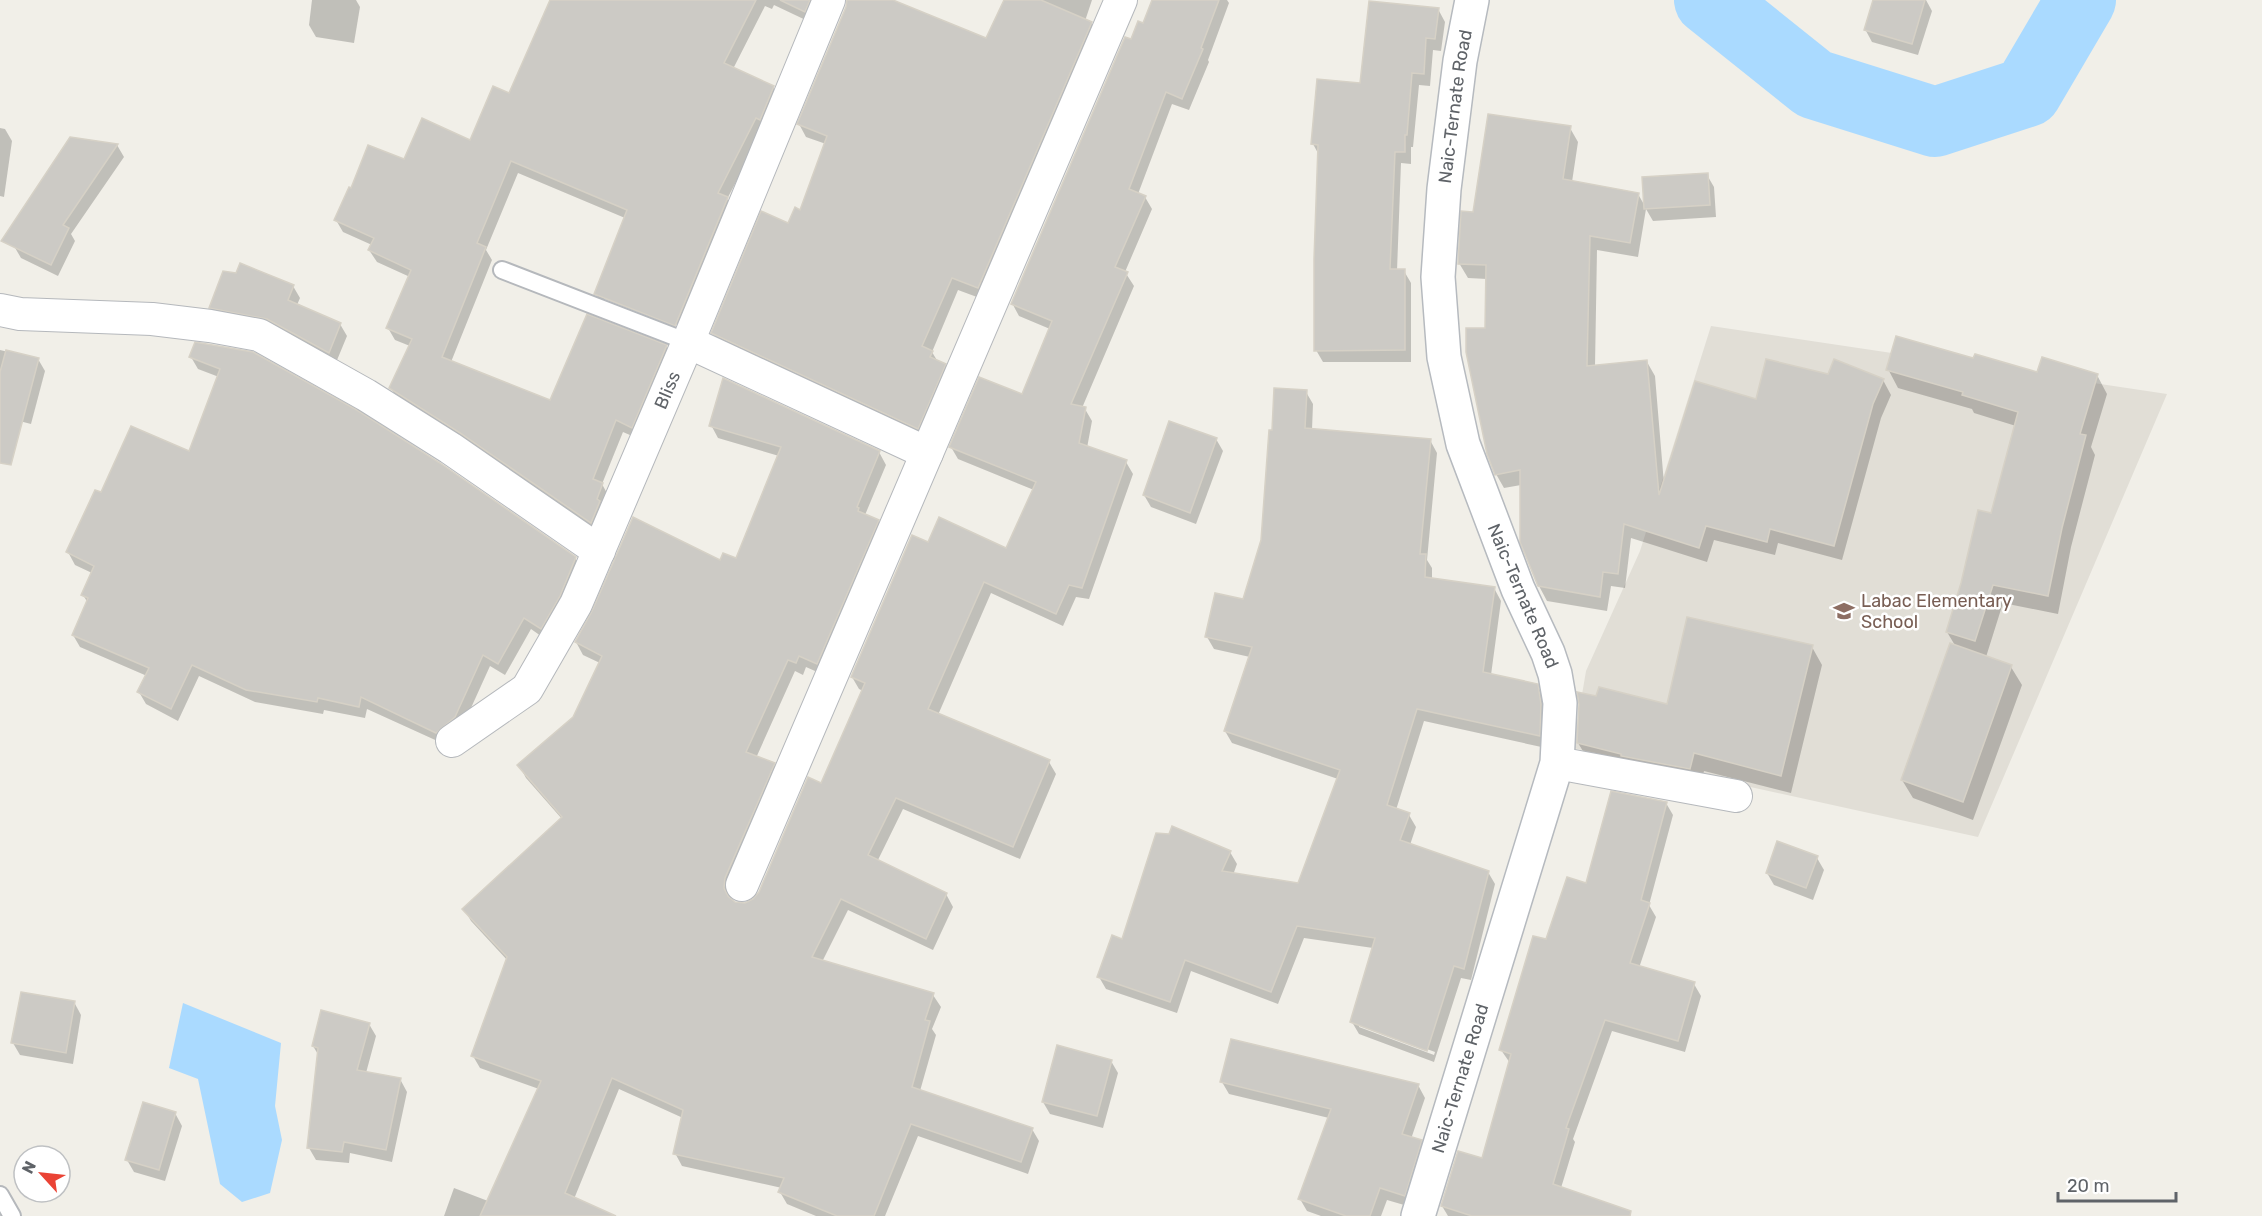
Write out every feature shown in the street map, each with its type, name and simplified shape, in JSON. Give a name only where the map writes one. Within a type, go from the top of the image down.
[{"type":"main road","name":"Naic-Ternate Road","points":[[1418,1216],[1557,763],[1560,702],[1556,674],[1518,589],[1463,444],[1444,357],[1438,278],[1444,189],[1460,61],[1472,0]]},
{"type":"street","name":"Bliss","points":[[452,741],[527,689],[576,604],[688,342],[828,0]]},
{"type":"street","points":[[741,885],[1121,0]]},
{"type":"street","points":[[0,310],[20,314],[152,320],[210,326],[259,335],[366,395],[450,448],[599,550]]},
{"type":"street","points":[[688,342],[927,453]]},
{"type":"street","points":[[1557,763],[1736,796]]},
{"type":"lane","points":[[502,270],[688,342]]},
{"type":"lane","points":[[0,1195],[12,1216]]},
{"type":"shaded area","name":"Labac Elementary School","points":[[1711,326],[2167,394],[1978,837],[1573,748],[1586,671],[1640,551]]},
{"type":"water","points":[[183,1003],[281,1043],[275,1106],[282,1140],[270,1193],[242,1202],[220,1184],[198,1079],[169,1068]]},
{"type":"building","points":[[550,0],[756,0],[724,63],[774,86],[760,120],[756,118],[718,193],[728,197],[675,326],[594,294],[627,210],[511,161],[477,243],[486,247],[442,357],[550,400],[587,314],[667,345],[632,428],[616,420],[593,479],[603,483],[597,499],[600,501],[591,523],[460,433],[389,388],[412,339],[386,328],[411,270],[368,250],[374,238],[334,220],[349,187],[351,188],[368,145],[404,159],[422,118],[470,140],[493,86],[509,93]]},
{"type":"building","points":[[780,0],[810,0],[805,12]]},
{"type":"building","points":[[847,0],[893,0],[986,38],[1004,0],[1041,0],[1092,22],[978,288],[952,278],[922,346],[933,351],[930,357],[946,364],[918,429],[711,333],[761,211],[788,223],[795,207],[800,210],[827,136],[797,124]]},
{"type":"building","points":[[1152,0],[1219,0],[1201,48],[1203,49],[1182,99],[1166,92],[1129,189],[1146,196],[1115,267],[1128,272],[1071,404],[1086,407],[1079,443],[1127,460],[1082,588],[1069,585],[1056,614],[984,582],[928,709],[1050,760],[1013,847],[896,798],[868,855],[947,893],[926,939],[841,899],[812,957],[934,993],[925,1020],[930,1021],[912,1087],[1033,1128],[1021,1162],[911,1124],[874,1216],[837,1216],[778,1192],[784,1178],[673,1154],[683,1110],[612,1078],[565,1193],[616,1216],[480,1216],[541,1081],[471,1056],[507,957],[462,909],[562,817],[517,765],[573,717],[602,656],[575,642],[592,611],[633,517],[720,560],[723,553],[736,558],[781,447],[709,426],[723,378],[880,451],[857,507],[858,511],[879,520],[817,664],[799,656],[796,663],[788,660],[746,752],[775,763],[725,878],[724,888],[728,896],[735,902],[745,903],[759,892],[808,777],[821,783],[865,683],[851,677],[912,535],[928,542],[939,517],[1006,548],[1036,482],[949,447],[979,377],[1022,394],[1052,321],[1011,304],[1125,37],[1131,39],[1138,21],[1143,23]]},
{"type":"building","points":[[1873,0],[1925,0],[1912,44],[1864,30]]},
{"type":"building","points":[[1369,1],[1439,8],[1435,39],[1426,38],[1424,74],[1412,73],[1405,152],[1395,152],[1390,269],[1405,269],[1405,350],[1314,351],[1318,145],[1311,144],[1317,79],[1360,83]]},
{"type":"building","points":[[1488,114],[1571,126],[1563,179],[1639,193],[1630,243],[1590,236],[1587,366],[1647,360],[1659,495],[1695,381],[1756,399],[1766,359],[1828,374],[1834,359],[1884,379],[1873,404],[1834,546],[1770,529],[1767,542],[1706,526],[1699,548],[1624,524],[1618,574],[1603,572],[1600,597],[1538,586],[1520,542],[1520,470],[1495,475],[1487,454],[1466,352],[1466,328],[1485,328],[1486,265],[1458,264],[1461,211],[1473,212]]},
{"type":"building","points":[[70,137],[118,144],[63,225],[69,228],[51,265],[1,241]]},
{"type":"building","points":[[1708,173],[1710,205],[1644,209],[1642,177]]},
{"type":"building","points":[[240,263],[294,285],[288,300],[341,323],[329,353],[267,319],[209,308],[223,271],[236,273]]},
{"type":"building","points":[[1896,336],[1973,358],[1975,354],[2037,372],[2042,357],[2098,374],[2080,434],[2086,435],[2062,528],[2048,596],[1993,585],[1975,641],[1946,632],[1961,583],[1978,510],[1991,513],[2018,412],[1962,395],[1963,392],[1886,370]]},
{"type":"building","points":[[195,342],[253,352],[357,410],[440,463],[576,557],[560,596],[541,629],[524,618],[498,664],[483,655],[455,717],[436,733],[361,697],[359,707],[318,698],[317,702],[246,690],[192,665],[171,709],[137,692],[149,668],[72,635],[88,598],[81,595],[94,566],[66,552],[95,490],[101,492],[131,426],[189,451],[220,369],[189,357]]},
{"type":"building","points":[[6,350],[39,358],[11,465],[0,463],[0,372]]},
{"type":"building","points":[[1274,388],[1307,390],[1305,428],[1431,439],[1420,554],[1426,554],[1425,577],[1495,587],[1483,672],[1538,684],[1541,704],[1540,736],[1417,709],[1387,805],[1410,813],[1400,840],[1489,871],[1464,969],[1454,966],[1427,1051],[1350,1022],[1375,938],[1297,926],[1271,992],[1185,960],[1170,1002],[1097,977],[1112,935],[1122,939],[1156,833],[1169,834],[1172,826],[1231,851],[1222,871],[1298,883],[1340,770],[1224,731],[1252,647],[1205,637],[1215,593],[1243,599],[1261,540]]},
{"type":"building","points":[[1169,421],[1217,438],[1190,513],[1143,495]]},
{"type":"building","points":[[1687,617],[1813,645],[1781,776],[1694,753],[1690,769],[1621,756],[1621,754],[1577,743],[1579,704],[1577,692],[1596,696],[1599,687],[1667,704]]},
{"type":"building","points":[[1950,643],[2012,665],[1963,802],[1901,780]]},
{"type":"building","points":[[1611,791],[1667,802],[1641,900],[1650,903],[1630,963],[1695,982],[1678,1041],[1605,1020],[1566,1128],[1569,1129],[1553,1184],[1631,1211],[1630,1216],[1472,1216],[1441,1206],[1458,1151],[1482,1158],[1511,1054],[1499,1050],[1533,936],[1546,939],[1567,877],[1586,883]]},
{"type":"building","points":[[1777,841],[1818,856],[1806,888],[1766,873]]},
{"type":"building","points":[[21,992],[75,1001],[66,1053],[11,1043]]},
{"type":"building","points":[[321,1010],[370,1023],[357,1070],[401,1078],[386,1150],[344,1142],[342,1152],[307,1148],[318,1048],[312,1046]]},
{"type":"building","points":[[1231,1039],[1419,1084],[1402,1134],[1422,1140],[1405,1196],[1380,1188],[1370,1216],[1346,1216],[1298,1199],[1331,1109],[1220,1082]]},
{"type":"building","points":[[1057,1045],[1112,1060],[1097,1116],[1042,1102]]},
{"type":"building","points":[[143,1102],[176,1112],[159,1170],[125,1160]]},
{"type":"waterway","points":[[1709,0],[1814,84],[1935,122],[2027,92],[2081,0]]},
{"type":"place","name":"Labac Elementary School","points":[[1844,611]]}]
